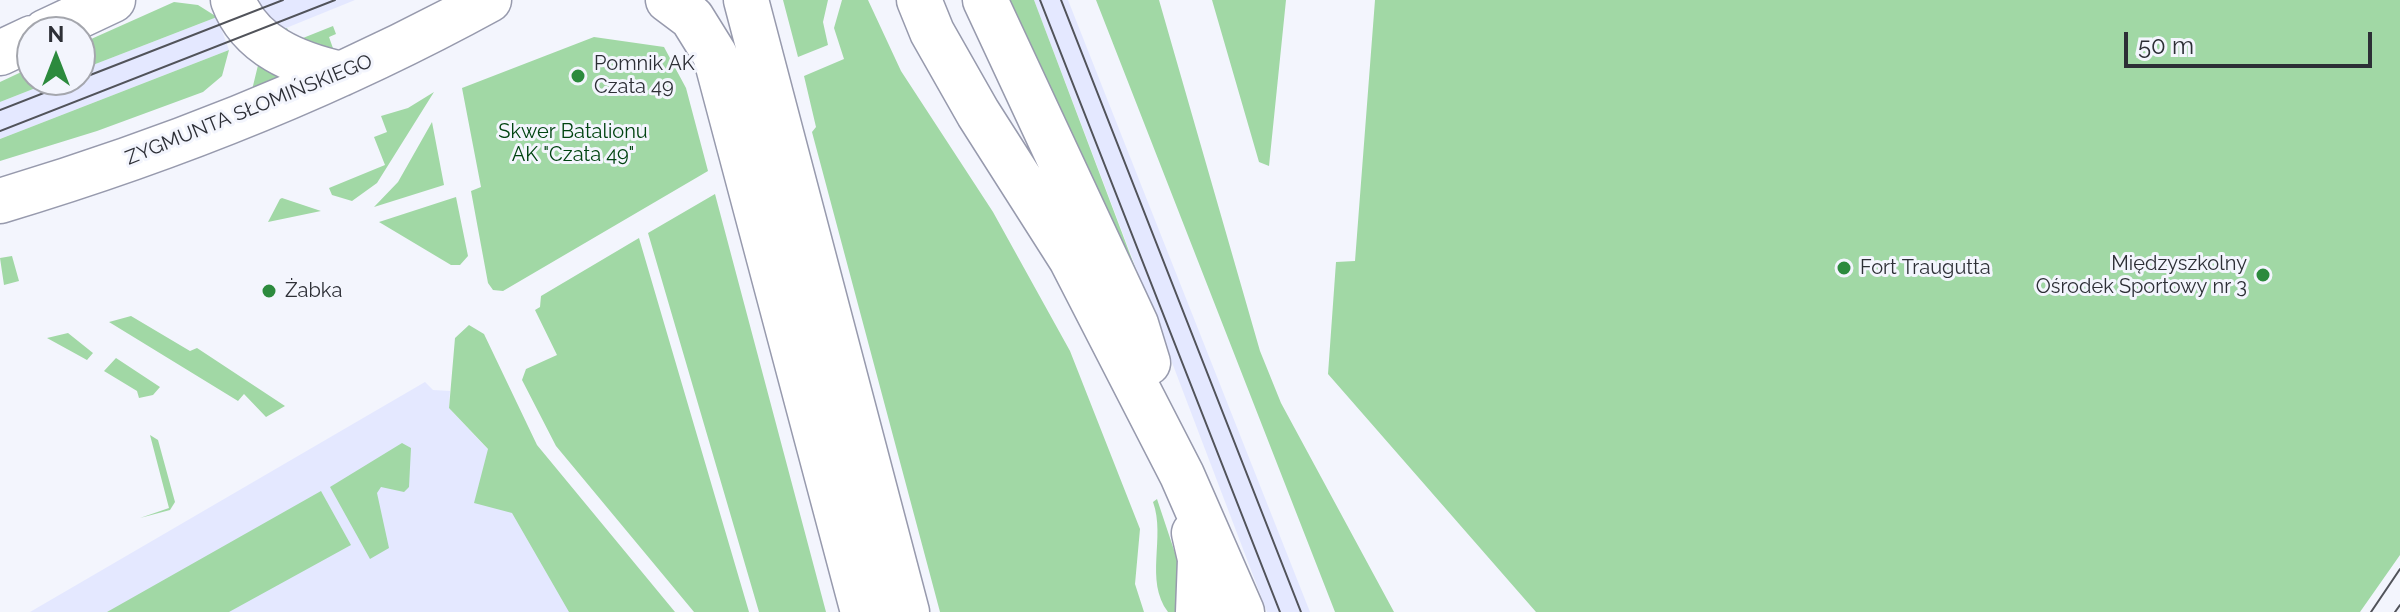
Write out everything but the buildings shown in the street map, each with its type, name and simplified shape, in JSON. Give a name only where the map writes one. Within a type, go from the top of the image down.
[{"type":"main road","points":[[79,16],[113,0]]},
{"type":"main road","points":[[233,0],[245,24],[264,42],[297,61],[341,74]]},
{"type":"main road","name":"ZYGMUNTA SŁOMIŃSKIEGO","points":[[0,201],[142,156],[341,74],[477,7],[521,0]]},
{"type":"main road","points":[[668,0],[692,18],[715,55],[863,612]]},
{"type":"main road","points":[[746,0],[907,612]]},
{"type":"main road","points":[[919,0],[932,32],[978,113],[1071,259],[1182,475],[1242,612]]},
{"type":"main road","points":[[985,0],[1136,324],[1182,475],[1200,559],[1198,612]]},
{"type":"shaded area","points":[[261,0],[355,0],[264,37],[251,4]]},
{"type":"shaded area","points":[[1034,0],[1068,0],[1310,612],[1267,612]]},
{"type":"shaded area","points":[[217,17],[229,50],[0,139],[0,102],[16,96],[96,96],[96,64]]},
{"type":"shaded area","points":[[425,382],[433,390],[450,391],[449,408],[528,492],[597,612],[30,612]]},
{"type":"green space","points":[[783,0],[828,0],[823,22],[828,45],[798,57]]},
{"type":"green space","points":[[842,0],[868,0],[901,71],[993,212],[1070,351],[1140,529],[1135,584],[1144,612],[940,612],[812,132],[816,127],[804,76],[844,59],[834,28]]},
{"type":"green space","points":[[1008,0],[1034,0],[1144,291]]},
{"type":"green space","points":[[1096,0],[1159,0],[1260,351],[1281,403],[1394,612],[1335,612]]},
{"type":"green space","points":[[1212,0],[1286,0],[1269,166],[1259,162]]},
{"type":"green space","points":[[1375,0],[2400,0],[2400,555],[2360,612],[1536,612],[1328,374],[1336,262],[1355,261]]},
{"type":"green space","points":[[174,2],[198,5],[217,17],[96,64],[96,37]]},
{"type":"green space","points":[[333,26],[336,34],[329,37],[335,54],[327,56],[302,51],[269,35],[287,28],[293,42]]},
{"type":"green space","name":"Skwer Batalionu AK \"Czata 49\"","points":[[594,37],[664,47],[686,88],[708,171],[503,291],[493,290],[488,283],[471,191],[481,187],[462,88]]},
{"type":"green space","points":[[229,50],[222,76],[203,92],[97,131],[0,161],[0,139]]},
{"type":"green space","points":[[260,57],[292,73],[252,90]]},
{"type":"green space","points":[[16,74],[16,96],[0,102],[0,82]]},
{"type":"green space","points":[[434,92],[377,183],[352,201],[332,195],[329,188],[385,165],[374,137],[387,132],[381,116],[408,108]]},
{"type":"green space","points":[[432,122],[444,185],[374,207],[398,182]]},
{"type":"green space","points":[[715,194],[826,612],[759,612],[648,233]]},
{"type":"green space","points":[[456,197],[468,256],[460,265],[451,265],[379,222]]},
{"type":"green space","points":[[282,198],[321,211],[268,222]]},
{"type":"green space","points":[[639,238],[749,612],[694,612],[556,446],[522,380],[526,369],[557,355],[535,310],[540,307],[541,296]]},
{"type":"green space","points":[[12,256],[19,281],[4,285],[0,258]]},
{"type":"green space","points":[[131,316],[190,351],[197,348],[285,406],[266,417],[244,394],[238,401],[109,322]]},
{"type":"green space","points":[[469,325],[484,334],[537,445],[675,612],[569,612],[512,513],[474,503],[488,449],[449,408],[455,338]]},
{"type":"green space","points":[[68,333],[93,353],[87,360],[47,338]]},
{"type":"green space","points":[[116,358],[160,387],[153,395],[139,398],[137,391],[104,371]]},
{"type":"green space","points":[[150,435],[158,440],[175,502],[170,510],[140,518],[169,508]]},
{"type":"green space","points":[[402,443],[411,448],[409,487],[404,492],[381,487],[377,493],[389,548],[370,559],[330,487]]},
{"type":"green space","points":[[321,491],[351,545],[229,612],[107,612]]},
{"type":"green space","points":[[1157,499],[1178,562],[1177,612],[1168,612],[1157,586],[1157,530],[1153,502]]},
{"type":"tram line","points":[[96,73],[283,0]]},
{"type":"tram line","points":[[0,131],[335,0]]},
{"type":"tram line","points":[[1040,0],[1280,612]]},
{"type":"tram line","points":[[1061,0],[1301,612]]},
{"type":"tram line","points":[[0,110],[36,96]]},
{"type":"tram line","points":[[2371,612],[2400,569]]},
{"type":"tram line","points":[[2395,612],[2400,605]]},
{"type":"place","name":"Pomnik AK Czata 49","points":[[578,76]]},
{"type":"place","name":"Fort Traugutta","points":[[1844,268]]},
{"type":"place","name":"Międzyszkolny Ośrodek Sportowy nr 3","points":[[2263,275]]},
{"type":"place","name":"Żabka","points":[[269,291]]}]
